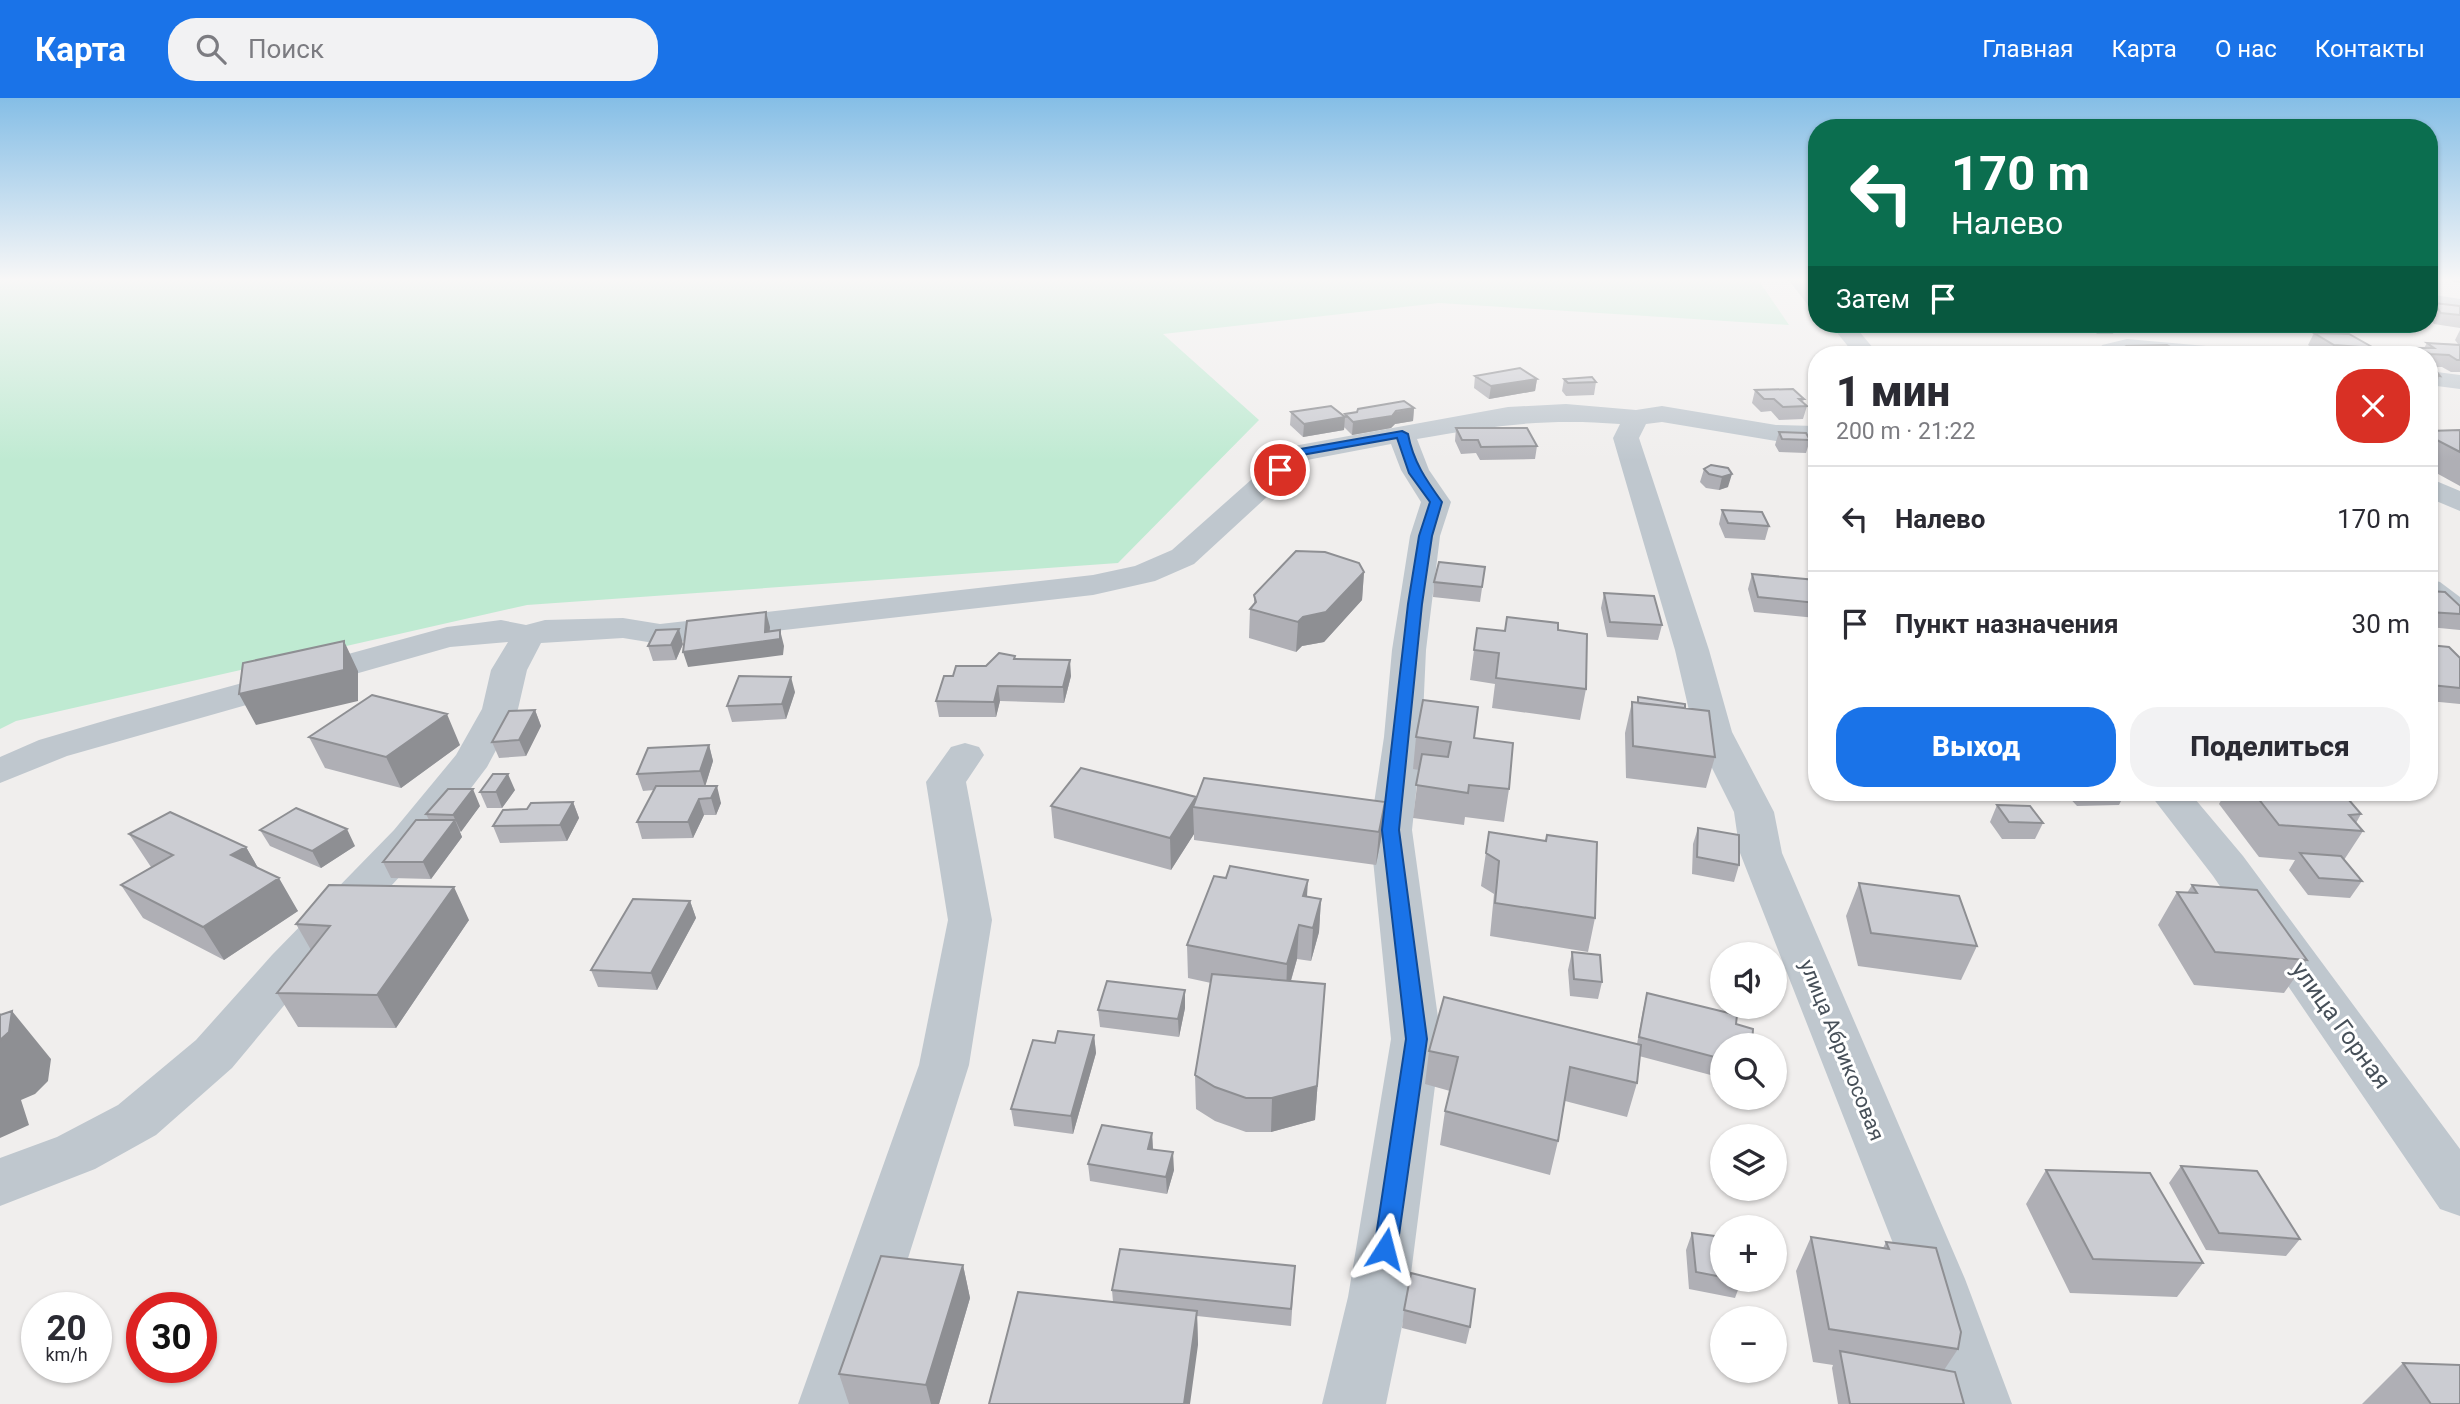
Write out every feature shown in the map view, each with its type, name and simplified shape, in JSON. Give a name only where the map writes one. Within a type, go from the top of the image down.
[{"type":"street","points":[[2438,379],[2460,382]]},
{"type":"street","points":[[0,771],[53,748],[102,733],[447,637],[501,631],[528,636],[545,630],[623,628],[660,634],[1093,585],[1144,574],[1183,556],[1298,453],[1508,415],[1566,412],[1636,418],[1661,414],[1776,433],[1808,434]]},
{"type":"street","name":"улица Абрикосовая","points":[[1636,418],[1626,438],[1692,650],[1713,732],[1754,812],[1761,853],[1936,1279],[1980,1404]]},
{"type":"street","points":[[1354,1404],[1378,1297],[1416,1039],[1391,830],[1410,637],[1423,547],[1436,502],[1415,473],[1405,452],[1402,434]]},
{"type":"street","points":[[2438,491],[2460,502]]},
{"type":"street","points":[[2438,596],[2460,613]]},
{"type":"street","points":[[0,1181],[76,1153],[137,1120],[215,1054],[289,967],[409,840],[473,760],[500,709],[509,670],[528,636]]},
{"type":"street","points":[[830,1404],[944,1065],[970,920],[946,782],[965,755]]},
{"type":"street","name":"улица Горная","points":[[2175,801],[2228,866],[2460,1192]]},
{"type":"green space","points":[[0,339],[1169,339],[1259,420],[1118,563],[527,605],[16,721],[0,729]]},
{"type":"building","points":[[2324,339],[2358,339],[2370,346],[2347,346],[2334,345]]},
{"type":"building","points":[[2427,343],[2460,345],[2460,360],[2449,355],[2438,354],[2438,346]]},
{"type":"building","points":[[1520,368],[1537,379],[1491,386],[1475,376]]},
{"type":"building","points":[[1592,377],[1596,382],[1568,383],[1564,379]]},
{"type":"building","points":[[1793,389],[1804,399],[1799,399],[1807,406],[1783,407],[1774,399],[1764,399],[1755,390]]},
{"type":"building","points":[[1404,401],[1414,408],[1396,411],[1392,416],[1353,422],[1345,414],[1357,412],[1358,409]]},
{"type":"building","points":[[1331,406],[1345,417],[1304,424],[1291,412]]},
{"type":"building","points":[[1456,428],[1527,428],[1537,446],[1481,447],[1478,440],[1462,440]]},
{"type":"building","points":[[2460,430],[2460,452],[2438,441],[2438,431]]},
{"type":"building","points":[[1779,432],[1806,433],[1808,436],[1808,440],[1782,439]]},
{"type":"building","points":[[1711,465],[1728,468],[1732,474],[1722,477],[1709,474],[1704,469]]},
{"type":"building","points":[[1722,510],[1762,512],[1769,526],[1728,523]]},
{"type":"building","points":[[1296,551],[1325,552],[1359,563],[1364,572],[1326,612],[1303,617],[1298,622],[1250,609],[1256,602],[1254,595]]},
{"type":"building","points":[[1439,562],[1485,567],[1482,587],[1434,582]]},
{"type":"building","points":[[1752,574],[1808,579],[1808,602],[1758,597]]},
{"type":"building","points":[[2438,592],[2445,592],[2460,606],[2460,614],[2438,613]]},
{"type":"building","points":[[1604,593],[1654,596],[1662,625],[1610,622]]},
{"type":"building","points":[[766,612],[765,632],[780,630],[780,639],[683,652],[687,621]]},
{"type":"building","points":[[1507,617],[1558,623],[1558,630],[1587,634],[1586,689],[1496,678],[1499,653],[1474,650],[1477,628],[1505,631]]},
{"type":"building","points":[[679,629],[671,645],[648,646],[656,630]]},
{"type":"building","points":[[344,641],[344,670],[239,694],[243,663]]},
{"type":"building","points":[[2438,646],[2449,647],[2460,658],[2460,688],[2438,686]]},
{"type":"building","points":[[999,653],[1015,656],[1014,659],[1070,660],[1063,687],[998,686],[994,702],[936,701],[944,676],[953,676],[956,666],[986,666]]},
{"type":"building","points":[[739,676],[791,677],[782,704],[727,706]]},
{"type":"building","points":[[372,695],[447,714],[386,757],[309,737]]},
{"type":"building","points":[[1638,697],[1685,704],[1685,708],[1638,703]]},
{"type":"building","points":[[1423,700],[1478,707],[1474,738],[1513,743],[1509,789],[1469,785],[1468,793],[1416,785],[1422,754],[1448,757],[1451,742],[1416,737]]},
{"type":"building","points":[[1632,702],[1709,711],[1715,757],[1633,746]]},
{"type":"building","points":[[535,710],[519,740],[492,742],[509,711]]},
{"type":"building","points":[[709,745],[700,771],[637,774],[648,748]]},
{"type":"building","points":[[1081,768],[1196,797],[1170,838],[1051,806]]},
{"type":"building","points":[[493,774],[508,774],[496,792],[480,792]]},
{"type":"building","points":[[1204,778],[1385,802],[1379,832],[1193,807]]},
{"type":"building","points":[[656,786],[717,786],[711,798],[699,799],[688,822],[637,822]]},
{"type":"building","points":[[448,789],[473,789],[453,815],[426,814]]},
{"type":"building","points":[[2260,801],[2350,801],[2361,814],[2349,815],[2363,831],[2279,825]]},
{"type":"building","points":[[573,802],[560,825],[493,826],[503,810],[527,809],[531,803]]},
{"type":"building","points":[[1997,805],[2030,806],[2043,823],[2009,822]]},
{"type":"building","points":[[296,808],[347,829],[312,851],[260,830]]},
{"type":"building","points":[[170,812],[246,847],[231,855],[279,878],[203,927],[121,885],[173,855],[129,834]]},
{"type":"building","points":[[416,820],[455,820],[423,862],[383,862]]},
{"type":"building","points":[[1698,828],[1739,835],[1739,865],[1697,857]]},
{"type":"building","points":[[1489,832],[1546,841],[1547,835],[1597,842],[1595,918],[1495,903],[1499,861],[1486,853]]},
{"type":"building","points":[[2300,853],[2341,856],[2362,881],[2319,878]]},
{"type":"building","points":[[1230,866],[1308,880],[1303,896],[1321,899],[1313,928],[1299,925],[1287,964],[1187,945],[1214,876],[1226,878]]},
{"type":"building","points":[[1859,883],[1959,896],[1977,946],[1871,933]]},
{"type":"building","points":[[329,885],[454,887],[377,995],[277,993],[330,926],[296,924]]},
{"type":"building","points":[[2192,885],[2257,890],[2307,960],[2215,952],[2177,892],[2197,893]]},
{"type":"building","points":[[633,899],[690,901],[651,973],[591,970]]},
{"type":"building","points":[[1572,952],[1600,955],[1602,982],[1574,979]]},
{"type":"building","points":[[1212,974],[1325,984],[1317,1086],[1272,1098],[1246,1098],[1215,1087],[1195,1075]]},
{"type":"building","points":[[1107,981],[1185,990],[1178,1019],[1098,1010]]},
{"type":"building","points":[[1647,993],[1710,1008],[1710,1019],[1737,1019],[1736,1024],[1753,1029],[1753,1033],[1710,1033],[1710,1056],[1639,1037]]},
{"type":"building","points":[[1444,997],[1641,1045],[1637,1083],[1570,1067],[1558,1141],[1445,1111],[1458,1057],[1429,1051]]},
{"type":"building","points":[[12,1011],[9,1032],[0,1040],[0,1015]]},
{"type":"building","points":[[1058,1031],[1094,1035],[1071,1116],[1011,1109],[1033,1040],[1055,1043]]},
{"type":"building","points":[[1102,1125],[1152,1133],[1148,1149],[1173,1152],[1166,1177],[1088,1164]]},
{"type":"building","points":[[2181,1166],[2257,1171],[2300,1239],[2219,1233]]},
{"type":"building","points":[[2046,1170],[2150,1173],[2203,1263],[2093,1259]]},
{"type":"building","points":[[1692,1233],[1710,1235],[1710,1275],[1696,1272]]},
{"type":"building","points":[[1811,1237],[1889,1249],[1886,1242],[1936,1248],[1961,1332],[1958,1349],[1829,1329]]},
{"type":"building","points":[[1120,1249],[1295,1266],[1291,1309],[1112,1290]]},
{"type":"building","points":[[881,1256],[963,1265],[926,1385],[839,1374]]},
{"type":"building","points":[[1411,1273],[1475,1289],[1470,1327],[1404,1310]]},
{"type":"building","points":[[1018,1292],[1197,1311],[1184,1404],[989,1404]]},
{"type":"building","points":[[1840,1351],[1955,1372],[1964,1404],[1850,1404]]},
{"type":"building","points":[[2403,1363],[2460,1365],[2460,1404],[2431,1404]]},
{"type":"route","points":[[1280,470],[1298,453],[1402,434],[1405,452],[1415,473],[1436,502],[1421,558],[1391,830],[1416,1039],[1385,1249]]}]
